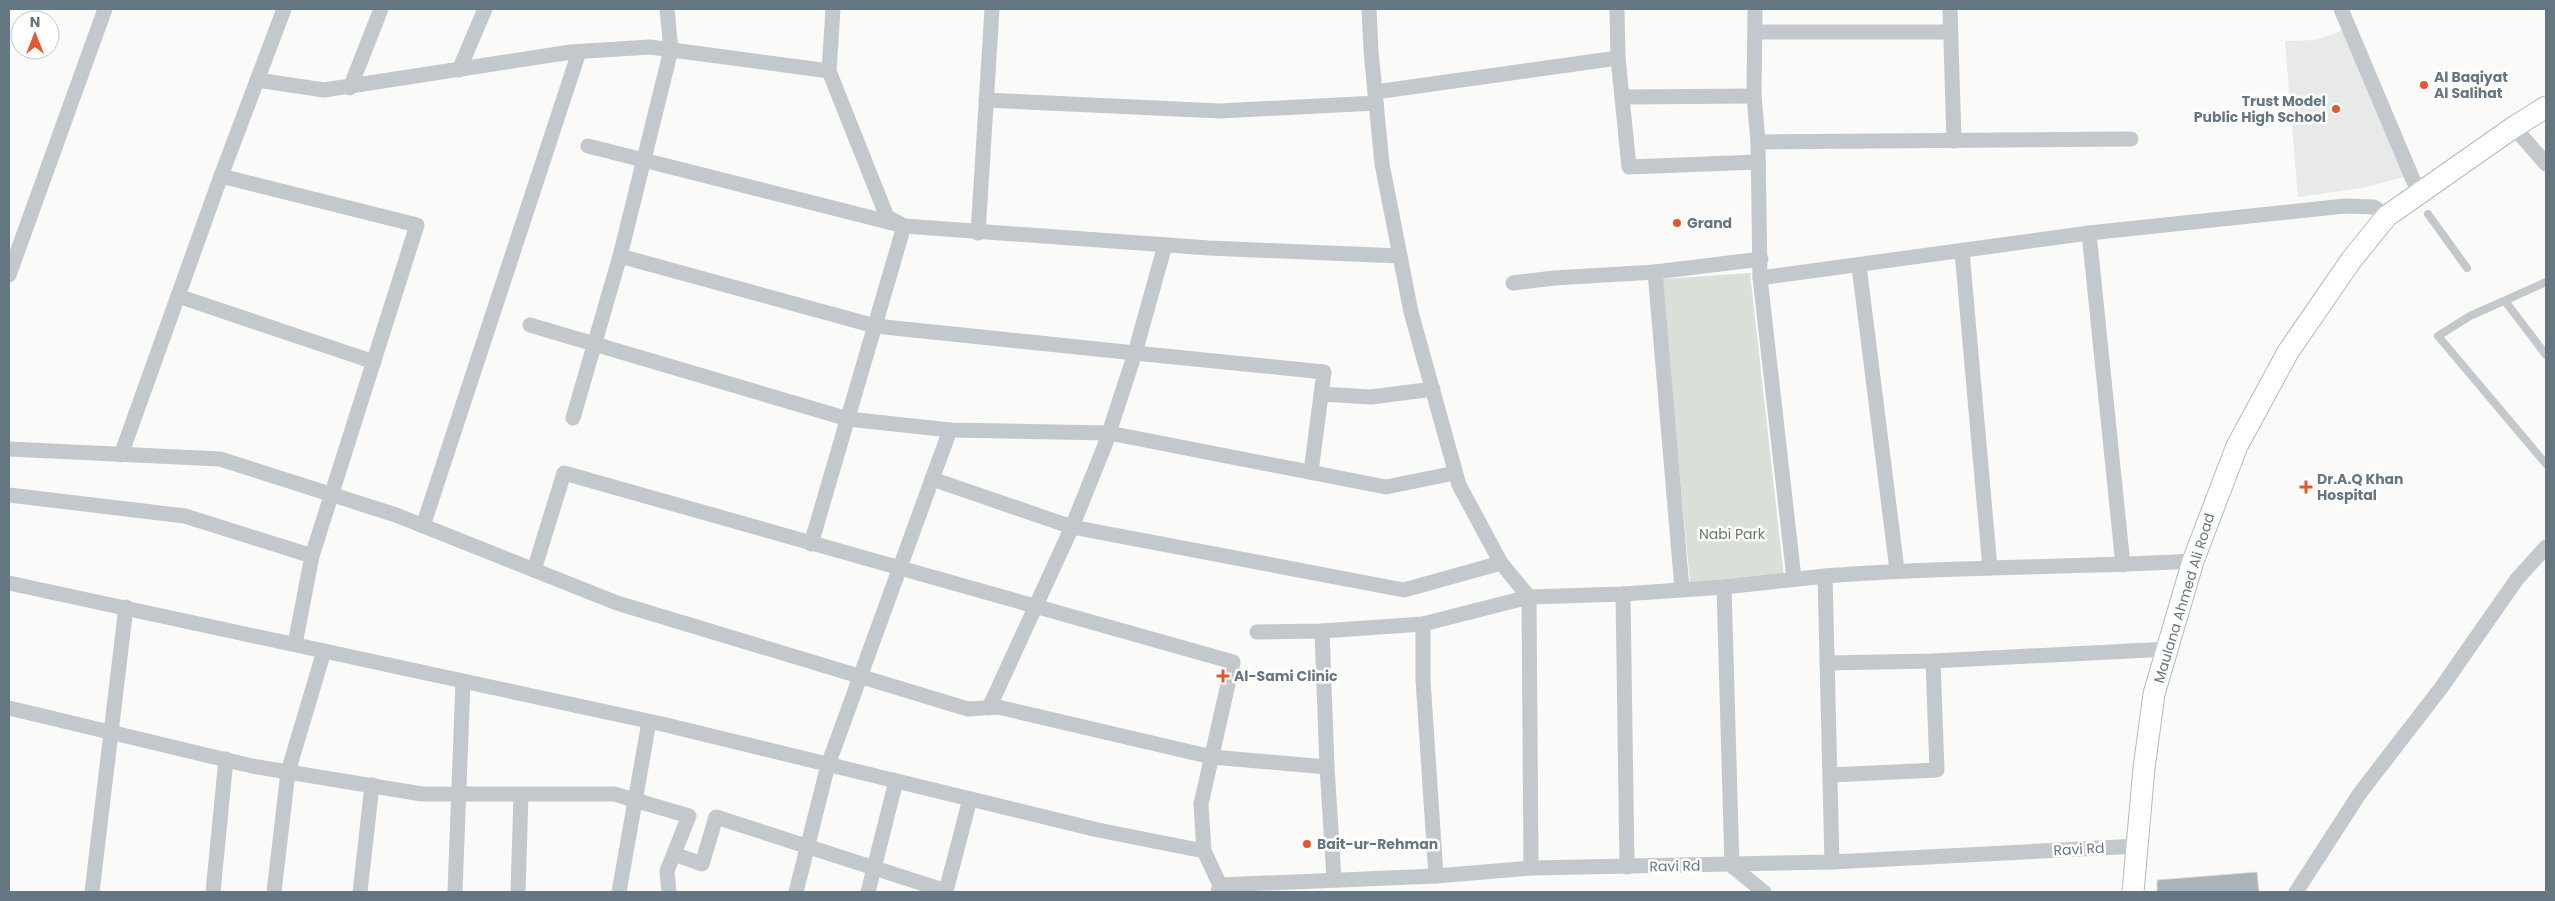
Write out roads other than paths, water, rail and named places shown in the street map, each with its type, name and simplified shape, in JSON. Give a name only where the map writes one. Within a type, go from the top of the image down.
[{"type":"street","points":[[9,275],[105,9]]},
{"type":"street","points":[[121,454],[221,176],[284,9]]},
{"type":"street","points":[[350,88],[381,9]]},
{"type":"street","points":[[459,70],[485,9]]},
{"type":"street","points":[[573,418],[620,256],[670,50],[667,9]]},
{"type":"street","points":[[833,9],[829,71],[887,216],[904,226]]},
{"type":"street","points":[[978,232],[992,9]]},
{"type":"street","points":[[1369,9],[1382,164],[1411,312],[1434,389],[1459,485],[1500,562],[1529,597],[1531,868]]},
{"type":"street","points":[[1617,9],[1618,58],[1629,166],[1757,162]]},
{"type":"street","points":[[1755,9],[1754,96],[1758,142],[1760,278],[1794,578]]},
{"type":"street","points":[[1950,9],[1954,141]]},
{"type":"street","points":[[2341,9],[2414,182]]},
{"type":"street","points":[[1755,32],[1950,32]]},
{"type":"street","points":[[257,80],[324,90],[350,88],[579,52],[650,46],[829,71]]},
{"type":"street","points":[[424,526],[579,52]]},
{"type":"street","points":[[986,100],[1220,111],[1376,98],[1618,58]]},
{"type":"street","points":[[1623,97],[1754,96]]},
{"type":"street","name":"Maulana Ahmed Ali Road","points":[[2133,892],[2144,768],[2154,694],[2169,649],[2193,561],[2237,446],[2288,352],[2352,259],[2387,216],[2514,127],[2546,107]]},
{"type":"street","points":[[2514,127],[2546,164]]},
{"type":"street","points":[[1758,142],[2131,139]]},
{"type":"street","points":[[588,146],[904,226],[1165,245],[1400,256]]},
{"type":"street","points":[[221,176],[417,225],[312,556],[295,644]]},
{"type":"street","points":[[1760,278],[1962,252],[2089,232],[2345,206],[2374,207],[2387,216]]},
{"type":"street","points":[[811,544],[904,226]]},
{"type":"street","points":[[2089,232],[2123,565]]},
{"type":"street","points":[[989,708],[1072,526],[1109,432],[1135,352],[1165,245]]},
{"type":"street","points":[[1962,252],[1990,568]]},
{"type":"street","points":[[620,256],[875,326],[1324,372],[1311,472]]},
{"type":"street","points":[[1513,283],[1554,278],[1655,272],[1761,259]]},
{"type":"street","points":[[1859,266],[1897,570]]},
{"type":"street","points":[[1655,272],[1682,588]]},
{"type":"street","points":[[178,296],[374,362]]},
{"type":"street","points":[[530,324],[848,419],[950,430],[1109,432],[1386,487],[1456,472]]},
{"type":"street","points":[[1321,394],[1371,396],[1434,389]]},
{"type":"street","points":[[796,892],[828,764],[950,430]]},
{"type":"street","points":[[9,449],[220,459],[332,494],[424,526],[617,602],[968,709],[998,706],[1212,757],[1327,766]]},
{"type":"street","points":[[534,570],[564,473],[1036,608],[1233,662],[1201,804],[1204,851],[1219,889]]},
{"type":"street","points":[[932,479],[1072,526],[1404,590],[1500,562]]},
{"type":"street","points":[[9,495],[185,516],[312,556]]},
{"type":"street","points":[[2296,892],[2360,793],[2441,688],[2517,579],[2546,547]]},
{"type":"street","points":[[1257,632],[1423,624],[1529,597],[1623,594],[1682,588],[1724,587],[1794,578],[1897,570],[2123,565],[2193,561]]},
{"type":"street","points":[[1825,576],[1832,862]]},
{"type":"street","points":[[9,583],[463,680],[828,764],[1098,830],[1204,851]]},
{"type":"street","points":[[1724,587],[1732,866],[1764,892]]},
{"type":"street","points":[[1623,594],[1627,867]]},
{"type":"street","points":[[92,892],[126,607]]},
{"type":"street","points":[[1423,624],[1424,680],[1436,876]]},
{"type":"street","points":[[1322,630],[1327,766],[1334,879]]},
{"type":"street","points":[[1827,663],[2169,649]]},
{"type":"street","points":[[274,892],[288,772],[324,650]]},
{"type":"street","points":[[1831,775],[1937,770],[1932,660]]},
{"type":"street","points":[[455,892],[463,680]]},
{"type":"street","points":[[9,708],[288,772],[422,794],[614,794],[689,816],[667,871],[669,892]]},
{"type":"street","points":[[619,892],[649,722]]},
{"type":"street","points":[[214,892],[226,759]]},
{"type":"street","points":[[868,892],[896,781]]},
{"type":"street","points":[[360,892],[372,785]]},
{"type":"street","points":[[518,892],[521,795]]},
{"type":"street","points":[[674,854],[702,864],[716,817],[946,891],[970,799]]},
{"type":"street","name":"Ravi Rd","points":[[1219,889],[1334,879],[1436,876],[1531,868],[1732,866],[2138,846]]},
{"type":"lane","points":[[2428,214],[2468,268]]},
{"type":"lane","points":[[2546,282],[2470,316],[2438,336],[2546,464]]},
{"type":"lane","points":[[2505,300],[2546,355]]},
{"type":"place","name":"Al Baqiyat Al Salihat","points":[[2424,85]]},
{"type":"place","name":"Trust Model Public High School","points":[[2336,109]]},
{"type":"place","name":"Grand","points":[[1677,223]]},
{"type":"place","name":"Dr.A.Q Khan Hospital","points":[[2306,487]]},
{"type":"place","name":"Al-Sami Clinic","points":[[1223,676]]},
{"type":"place","name":"Bait-ur-Rehman","points":[[1307,844]]},
{"type":"park label","name":"Nabi Park","points":[[1732,534]]}]
